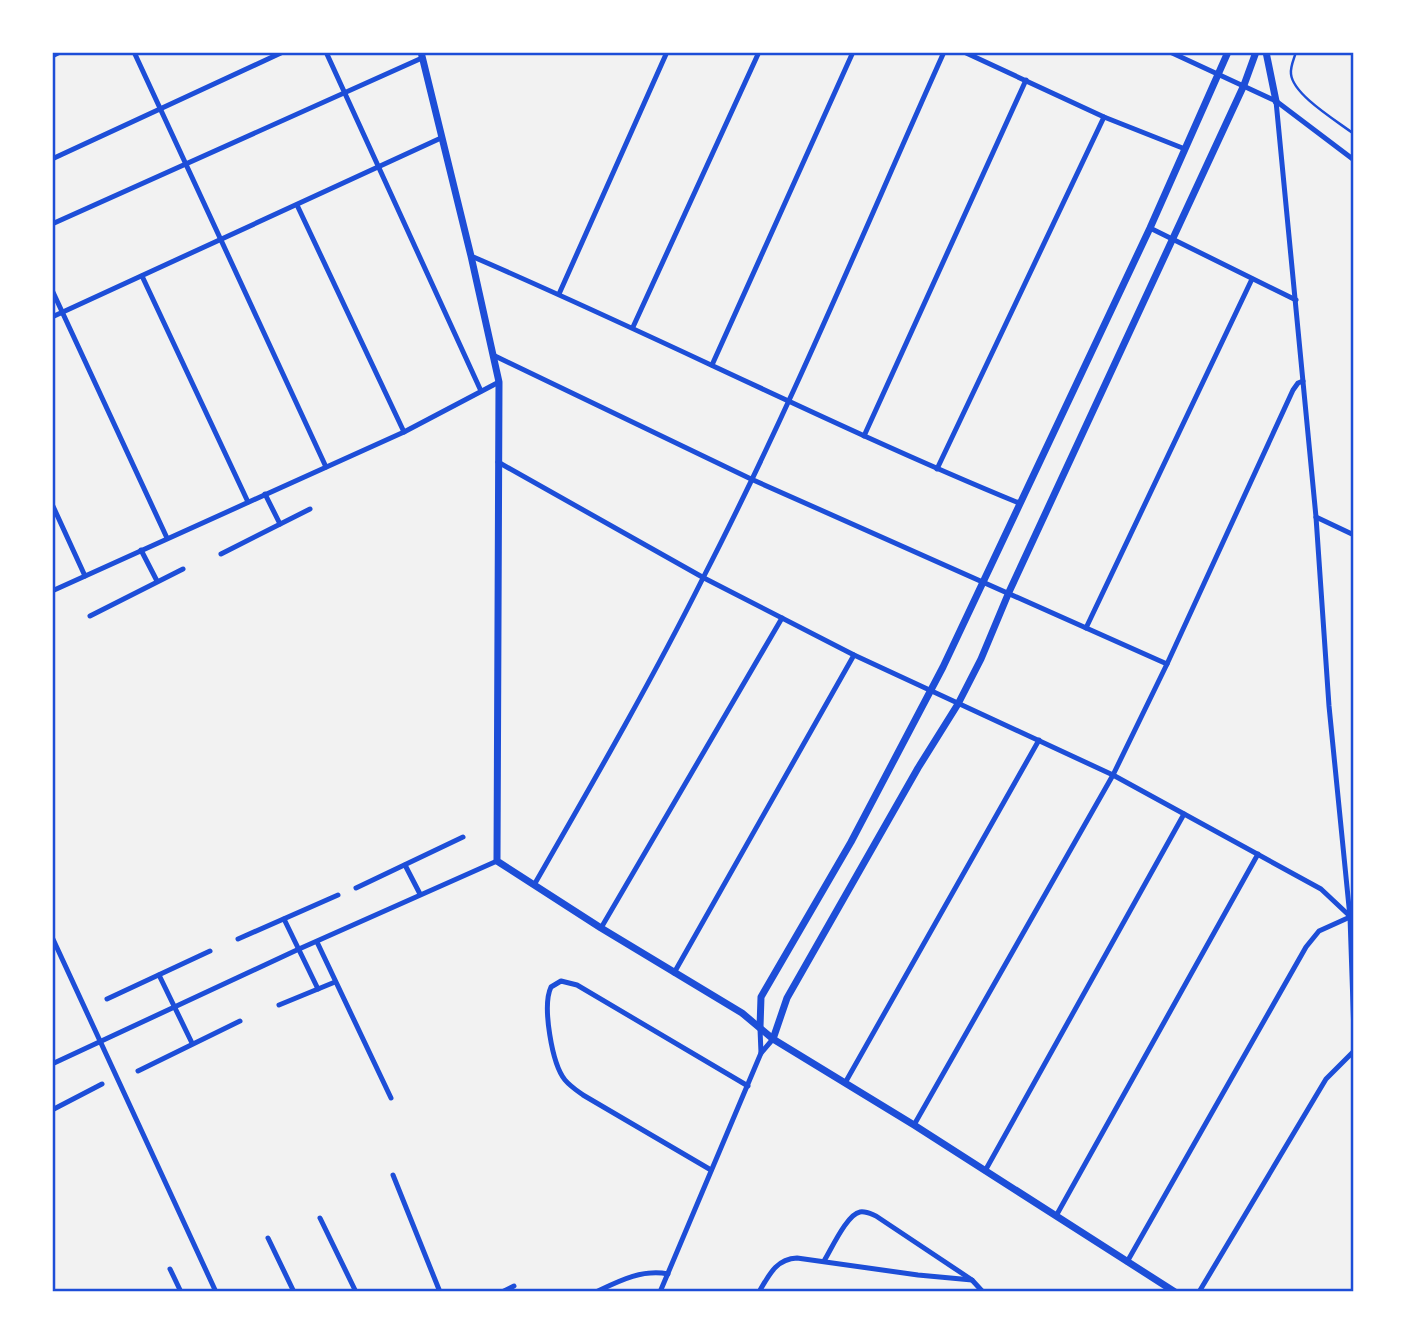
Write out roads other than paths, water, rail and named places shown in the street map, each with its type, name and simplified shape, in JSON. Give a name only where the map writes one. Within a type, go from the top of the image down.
[{"type":"street","points":[[52,56],[60,52]]},
{"type":"street","points":[[134,52],[326,467]]},
{"type":"street","points":[[52,159],[283,52]]},
{"type":"street","points":[[326,52],[481,391]]},
{"type":"street","points":[[559,294],[667,52]]},
{"type":"street","points":[[633,327],[759,52]]},
{"type":"street","points":[[712,365],[853,52]]},
{"type":"street","points":[[534,885],[625,725],[704,578],[789,399],[944,52]]},
{"type":"street","points":[[964,52],[1104,117],[1185,149]]},
{"type":"street","points":[[1170,52],[1276,101],[1353,160]]},
{"type":"street","points":[[761,1054],[761,997],[850,842],[931,692],[1150,228],[1228,52]]},
{"type":"street","points":[[660,1292],[761,1054],[773,1039],[780,1014],[796,982],[918,768],[958,704],[981,659],[1009,592],[1244,85],[1256,52]]},
{"type":"street","points":[[1266,52],[1276,101],[1296,300],[1329,706],[1352,919],[1353,1034]]},
{"type":"street","points":[[52,224],[421,55],[495,356],[499,382],[497,860]]},
{"type":"street","points":[[864,436],[1026,80]]},
{"type":"street","points":[[937,470],[1104,117]]},
{"type":"street","points":[[52,317],[441,138]]},
{"type":"street","points":[[297,205],[404,432]]},
{"type":"street","points":[[1150,228],[1296,300]]},
{"type":"street","points":[[471,256],[633,327],[937,470],[1019,503]]},
{"type":"street","points":[[142,275],[248,502]]},
{"type":"street","points":[[1086,628],[1252,279]]},
{"type":"street","points":[[52,290],[167,538]]},
{"type":"street","points":[[495,356],[751,479],[1167,664]]},
{"type":"street","points":[[914,1125],[1112,775],[1167,664],[1293,390],[1303,381]]},
{"type":"street","points":[[52,591],[404,432],[499,382]]},
{"type":"street","points":[[498,462],[704,578],[854,655],[1112,775],[1321,889],[1352,919]]},
{"type":"street","points":[[265,494],[280,524]]},
{"type":"street","points":[[52,504],[85,576]]},
{"type":"street","points":[[220,554],[310,509]]},
{"type":"street","points":[[1315,517],[1353,535]]},
{"type":"street","points":[[141,550],[157,582]]},
{"type":"street","points":[[90,616],[183,569]]},
{"type":"street","points":[[601,928],[782,618]]},
{"type":"street","points":[[674,973],[854,655]]},
{"type":"street","points":[[845,1083],[1038,740]]},
{"type":"street","points":[[985,1171],[1184,814]]},
{"type":"street","points":[[356,888],[464,837]]},
{"type":"street","points":[[1056,1216],[1258,854]]},
{"type":"street","points":[[497,860],[601,928],[742,1013],[773,1039],[914,1125],[1175,1292]]},
{"type":"street","points":[[52,1064],[497,860]]},
{"type":"street","points":[[405,866],[420,894]]},
{"type":"street","points":[[238,939],[338,895]]},
{"type":"street","points":[[284,919],[318,989]]},
{"type":"street","points":[[1127,1262],[1306,947],[1319,931],[1352,919]]},
{"type":"street","points":[[52,937],[216,1292]]},
{"type":"street","points":[[317,942],[391,1098]]},
{"type":"street","points":[[107,999],[210,951]]},
{"type":"street","points":[[159,975],[192,1043]]},
{"type":"street","points":[[711,1170],[583,1095],[565,1081],[553,1050],[547,1004],[551,987],[561,981],[577,985],[748,1086]]},
{"type":"street","points":[[279,1005],[335,982]]},
{"type":"street","points":[[138,1071],[240,1021]]},
{"type":"street","points":[[1199,1292],[1326,1079],[1353,1051]]},
{"type":"street","points":[[53,1107],[102,1084]]},
{"type":"street","points":[[393,1175],[440,1292]]},
{"type":"street","points":[[824,1261],[849,1220],[855,1214],[866,1212],[972,1280],[983,1292]]},
{"type":"street","points":[[320,1219],[356,1292]]},
{"type":"street","points":[[268,1238],[294,1292]]},
{"type":"street","points":[[759,1292],[774,1267],[788,1258],[972,1280]]},
{"type":"street","points":[[170,1269],[181,1292]]},
{"type":"street","points":[[596,1292],[643,1273],[668,1274]]},
{"type":"street","points":[[502,1292],[514,1286]]},
{"type":"lane","points":[[1296,52],[1291,75],[1295,86],[1353,134]]}]
